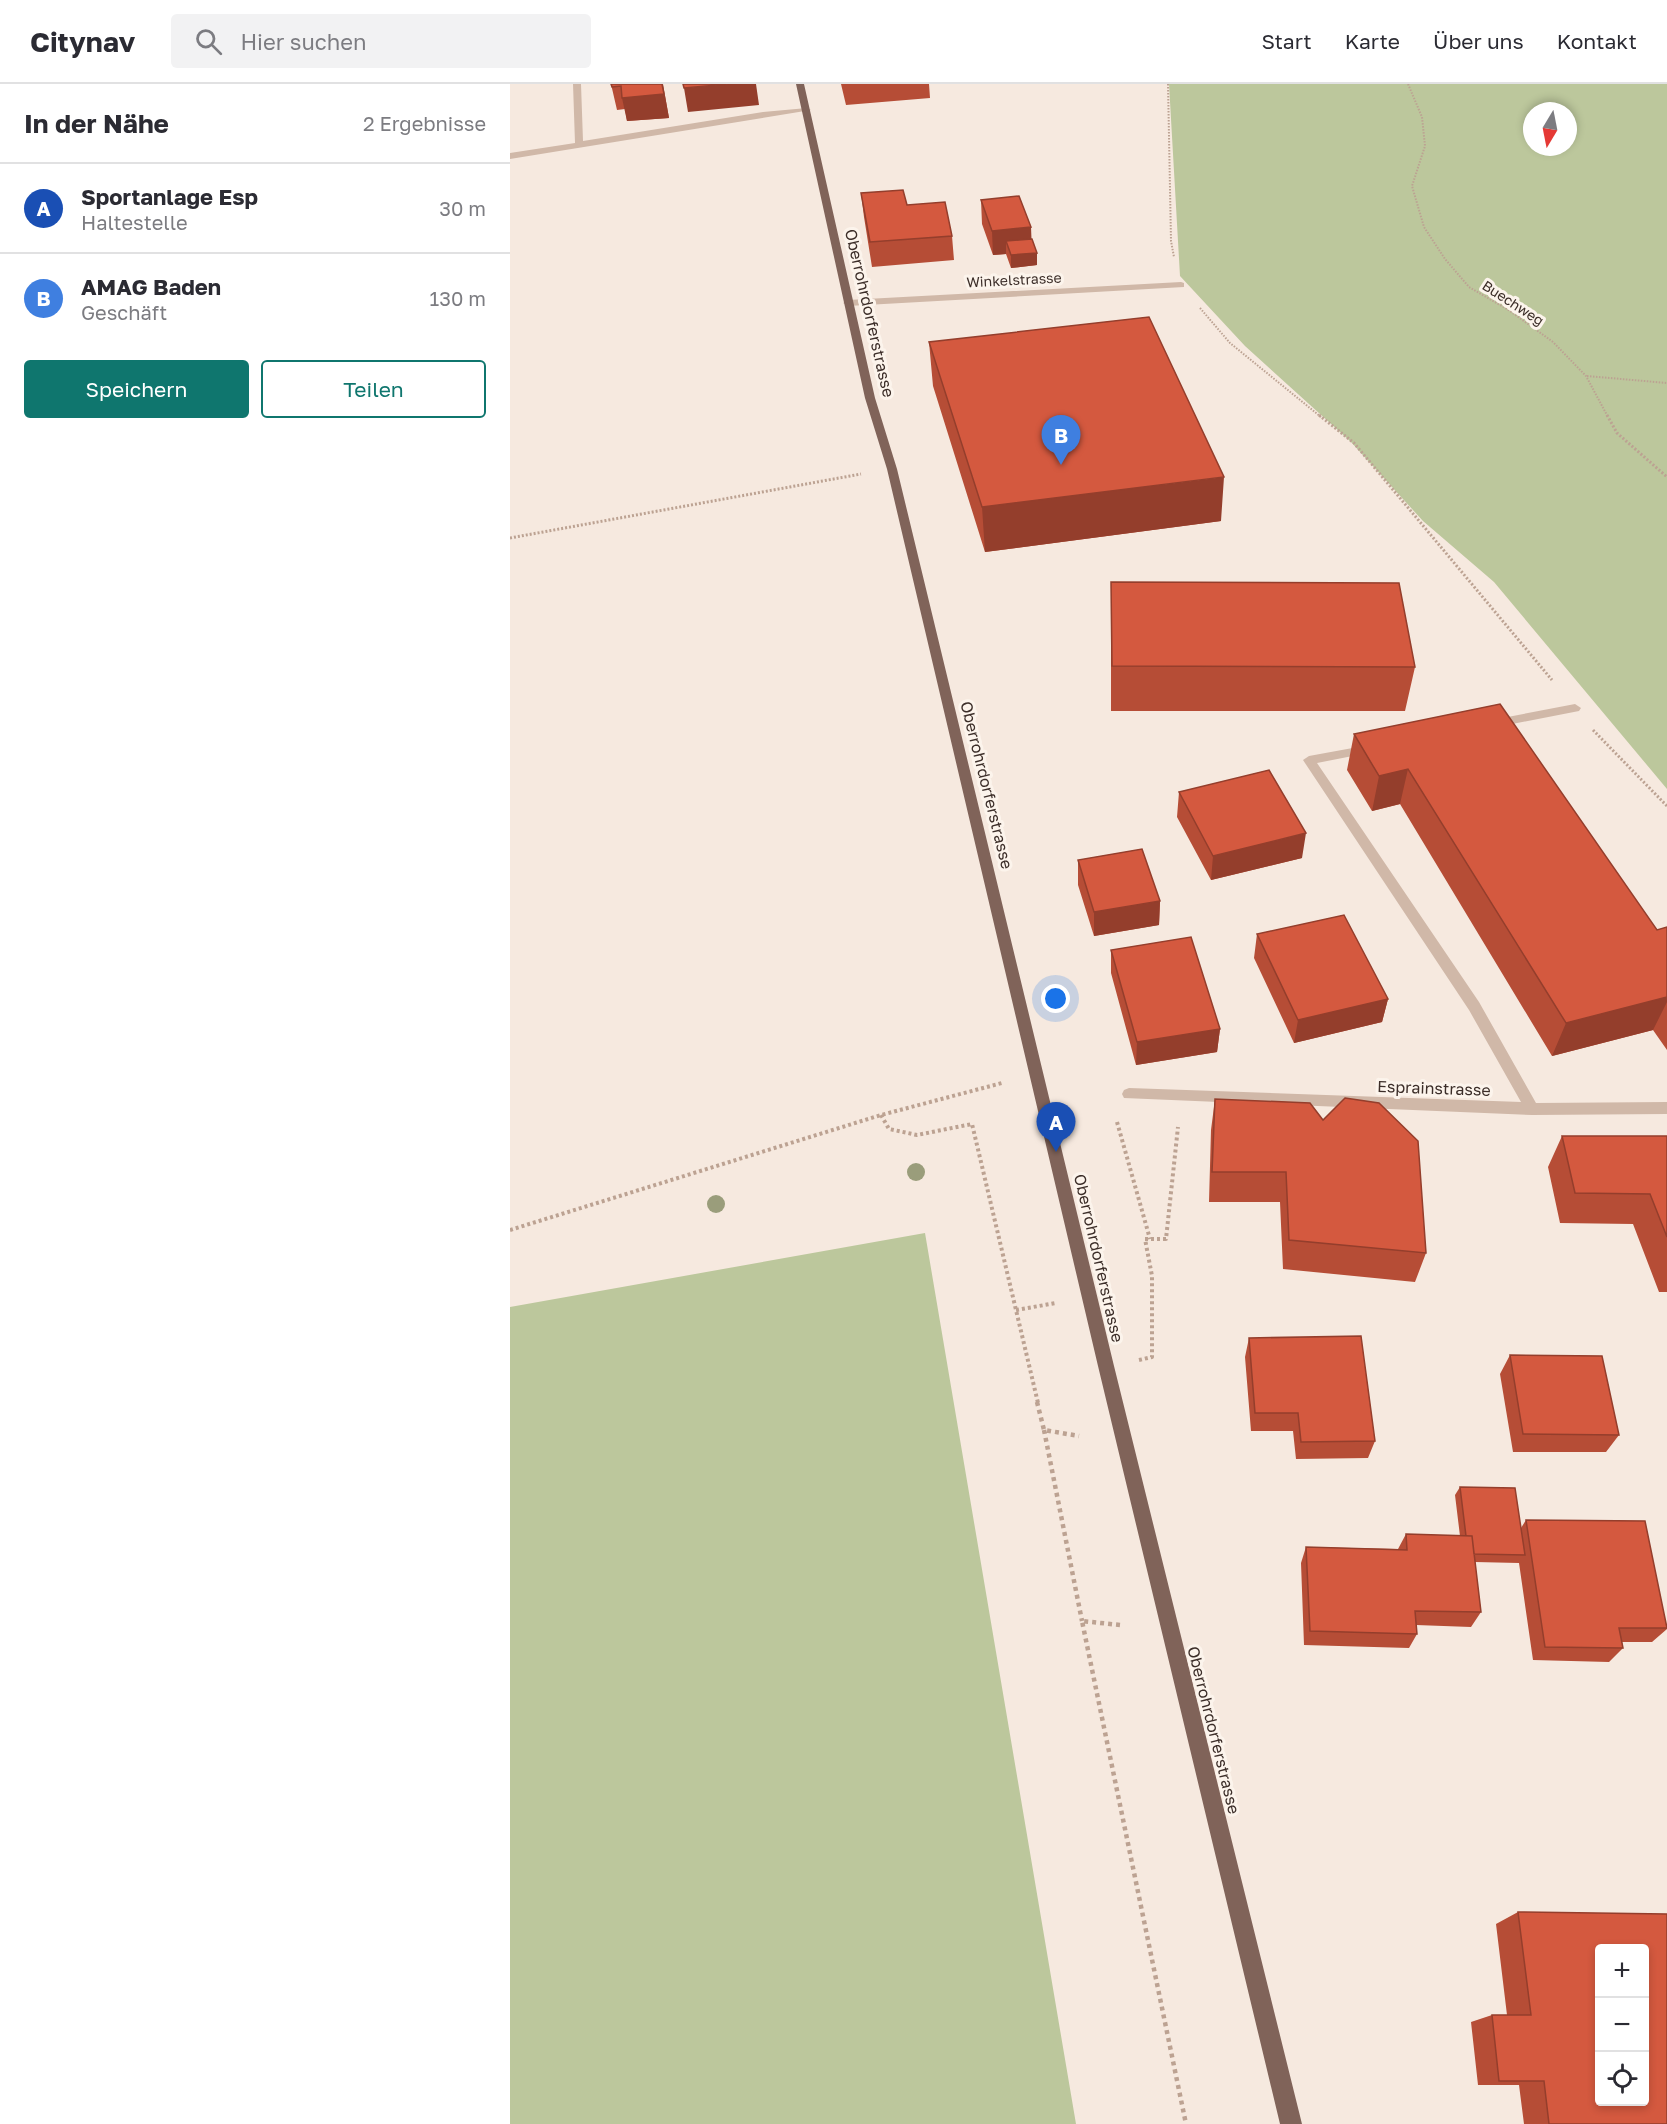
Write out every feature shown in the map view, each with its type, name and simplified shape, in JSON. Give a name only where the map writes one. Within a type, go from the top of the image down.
[{"type":"main road","name":"Oberrohrdorferstrasse","points":[[800,84],[870,398],[892,469],[1038,1073],[1106,1366],[1291,2124]]},
{"type":"street","points":[[577,84],[580,144]]},
{"type":"street","points":[[510,156],[763,114],[807,110]]},
{"type":"street","name":"Winkelstrasse","points":[[848,303],[1181,285]]},
{"type":"street","points":[[1482,726],[1575,708]]},
{"type":"street","points":[[1378,747],[1309,760],[1474,1006],[1533,1109]]},
{"type":"street","name":"Esprainstrasse","points":[[1129,1094],[1533,1109],[1667,1108]]},
{"type":"path","points":[[1168,84],[1171,241],[1181,285],[1230,343],[1354,443],[1605,744],[1667,806]]},
{"type":"path","name":"Buechweg","points":[[1408,84],[1422,117],[1425,146],[1412,186],[1424,227],[1445,259],[1469,287],[1507,309],[1553,342],[1586,376],[1617,433],[1667,477]]},
{"type":"path","points":[[1586,376],[1667,383]]},
{"type":"path","points":[[510,538],[892,469]]},
{"type":"path","points":[[510,1230],[881,1115],[1038,1073]]},
{"type":"path","points":[[1106,1366],[1152,1358],[1152,1276],[1145,1239],[1166,1239],[1180,1107],[1179,1097]]},
{"type":"path","points":[[881,1115],[889,1129],[917,1135],[972,1124],[1044,1430],[1186,2124]]},
{"type":"path","points":[[1116,1120],[1150,1239]]},
{"type":"path","points":[[1044,1430],[1079,1436]]},
{"type":"path","points":[[1082,1621],[1120,1625]]},
{"type":"green space","points":[[1169,84],[1667,84],[1667,789],[1494,582],[1423,521],[1351,442],[1245,346],[1180,276]]},
{"type":"green space","points":[[925,1233],[1076,2124],[510,2124],[510,1307]]},
{"type":"building","points":[[611,84],[662,84],[664,94],[622,98],[621,86],[612,87]]},
{"type":"building","points":[[683,84],[728,84],[684,88]]},
{"type":"building","points":[[903,190],[907,205],[945,202],[952,236],[870,242],[861,193]]},
{"type":"building","points":[[1019,196],[1031,227],[992,231],[981,200]]},
{"type":"building","points":[[1032,239],[1037,253],[1011,255],[1006,241]]},
{"type":"building","points":[[1149,317],[1224,477],[982,507],[929,342]]},
{"type":"building","points":[[1111,582],[1399,583],[1415,667],[1112,666]]},
{"type":"building","points":[[1500,704],[1657,930],[1667,927],[1667,997],[1566,1023],[1408,769],[1379,776],[1354,734]]},
{"type":"building","points":[[1269,770],[1306,833],[1213,856],[1179,792]]},
{"type":"building","points":[[1142,849],[1160,901],[1094,912],[1078,860]]},
{"type":"building","points":[[1344,915],[1388,999],[1298,1020],[1257,934]]},
{"type":"building","points":[[1191,937],[1220,1029],[1137,1042],[1111,950]]},
{"type":"building","points":[[1345,1098],[1379,1103],[1418,1141],[1426,1253],[1289,1240],[1286,1172],[1212,1172],[1215,1099],[1310,1103],[1323,1120]]},
{"type":"building","points":[[1562,1136],[1667,1136],[1667,1237],[1650,1194],[1575,1193]]},
{"type":"building","points":[[1361,1336],[1375,1441],[1301,1442],[1298,1413],[1255,1413],[1249,1338]]},
{"type":"building","points":[[1510,1355],[1602,1356],[1619,1435],[1523,1434]]},
{"type":"building","points":[[1460,1487],[1515,1488],[1525,1555],[1474,1554],[1472,1536],[1466,1536]]},
{"type":"building","points":[[1526,1520],[1645,1521],[1667,1628],[1619,1628],[1623,1648],[1545,1647]]},
{"type":"building","points":[[1406,1534],[1472,1536],[1481,1612],[1415,1611],[1417,1634],[1310,1631],[1306,1547],[1407,1550]]},
{"type":"building","points":[[1518,1912],[1667,1914],[1667,2124],[1549,2124],[1544,2081],[1499,2081],[1492,2015],[1531,2015]]},
{"type":"place","name":"AMAG Baden","points":[[1061,465]]},
{"type":"place","name":"Sportanlage Esp","points":[[1056,1152]]}]
